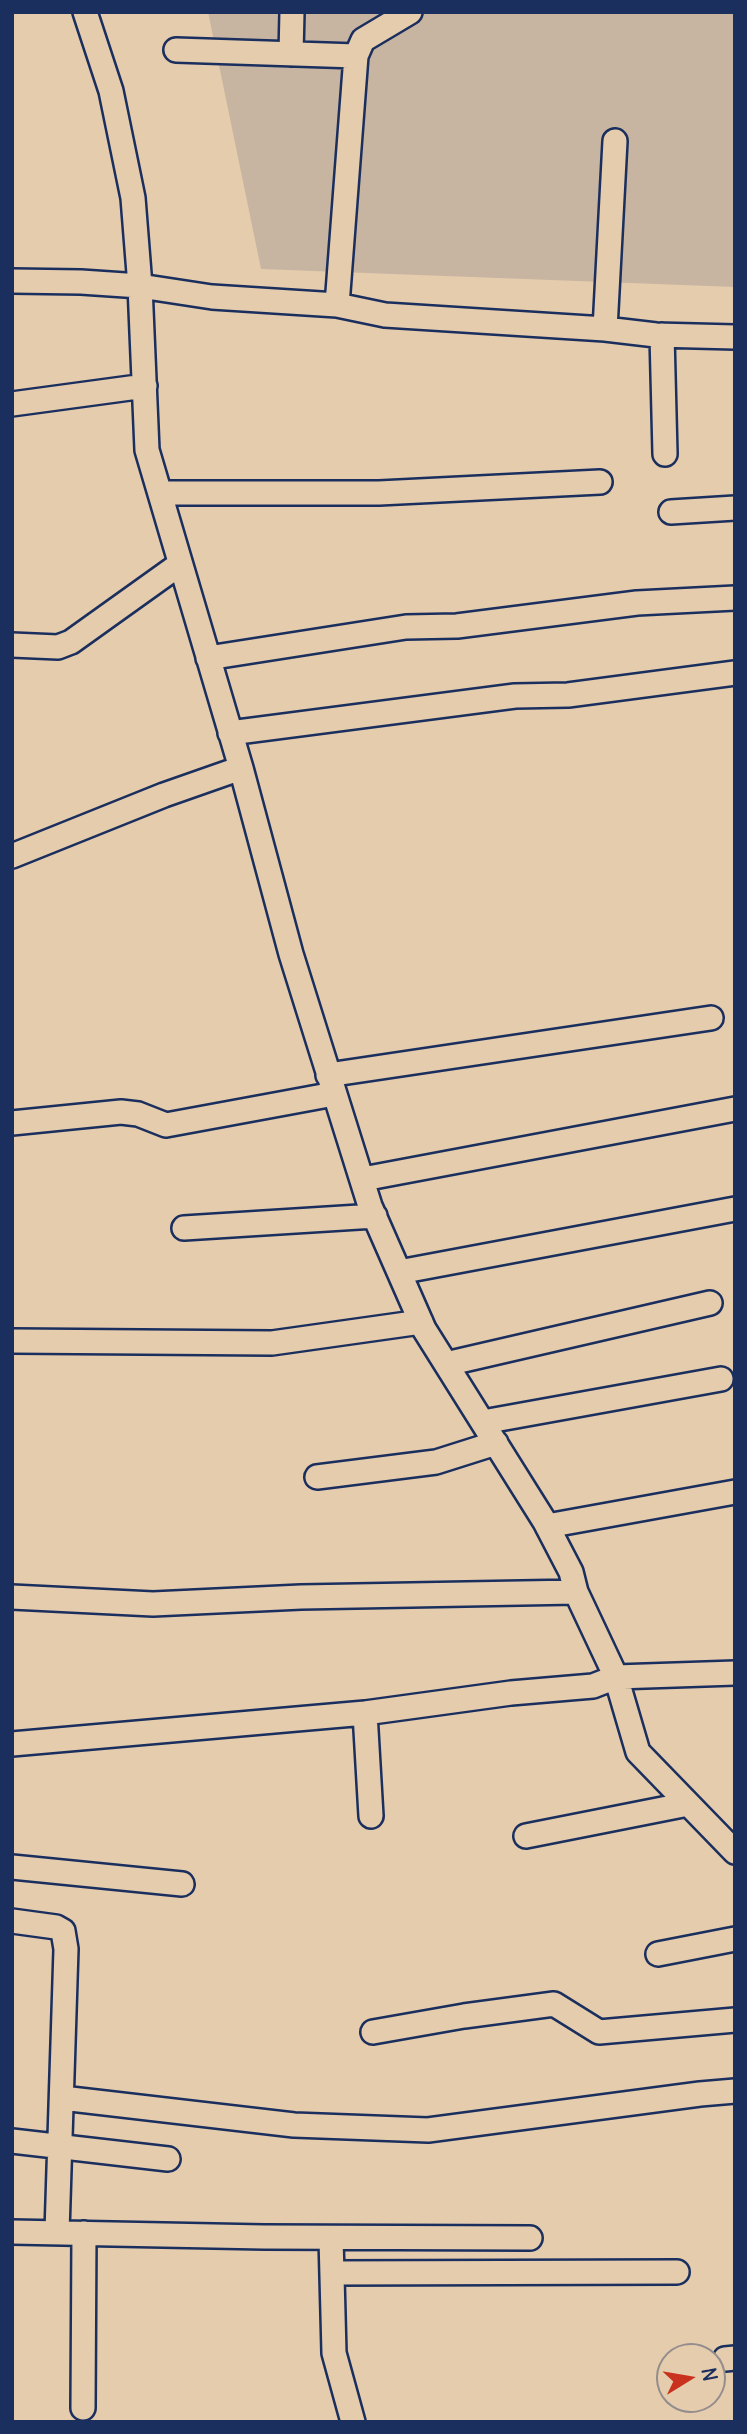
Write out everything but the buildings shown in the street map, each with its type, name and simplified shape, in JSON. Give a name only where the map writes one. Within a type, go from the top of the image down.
[{"type":"street","points":[[85,12],[111,91],[133,198],[140,286],[147,450],[241,768],[291,954],[375,1216],[421,1322],[547,1526],[571,1572],[576,1592],[616,1677],[638,1752],[735,1852]]},
{"type":"street","points":[[291,54],[292,12]]},
{"type":"street","points":[[337,305],[356,56],[363,40],[410,12]]},
{"type":"street","points":[[176,50],[356,56]]},
{"type":"street","points":[[605,328],[615,141]]},
{"type":"street","points":[[12,282],[81,282],[140,286],[212,297],[337,305],[385,315],[605,328],[662,335],[735,337]]},
{"type":"street","points":[[662,335],[665,454]]},
{"type":"street","points":[[12,404],[145,386]]},
{"type":"street","points":[[160,493],[379,494],[600,482]]},
{"type":"street","points":[[671,512],[735,508]]},
{"type":"street","points":[[12,645],[58,647],[71,642],[180,564]]},
{"type":"street","points":[[208,658],[406,627],[457,626],[637,603],[735,598]]},
{"type":"street","points":[[230,733],[515,696],[568,695],[735,673]]},
{"type":"street","points":[[12,856],[164,795],[241,768]]},
{"type":"street","points":[[12,1124],[121,1112],[138,1114],[166,1125],[331,1085],[711,1018]]},
{"type":"street","points":[[363,1179],[735,1109]]},
{"type":"street","points":[[399,1272],[735,1209]]},
{"type":"street","points":[[184,1228],[375,1216]]},
{"type":"street","points":[[446,1364],[710,1303]]},
{"type":"street","points":[[12,1341],[272,1343],[421,1322]]},
{"type":"street","points":[[484,1422],[721,1379]]},
{"type":"street","points":[[317,1477],[436,1462],[496,1443]]},
{"type":"street","points":[[547,1526],[735,1492]]},
{"type":"street","points":[[12,1597],[153,1604],[301,1597],[576,1592]]},
{"type":"street","points":[[12,1744],[365,1713],[510,1693],[593,1686],[616,1677],[735,1674]]},
{"type":"street","points":[[365,1713],[371,1816]]},
{"type":"street","points":[[526,1836],[688,1804]]},
{"type":"street","points":[[12,1867],[182,1884]]},
{"type":"street","points":[[12,1922],[56,1927],[63,1931],[66,1949],[57,2232]]},
{"type":"street","points":[[658,1954],[735,1939]]},
{"type":"street","points":[[373,2032],[554,2004],[599,2032],[735,2020]]},
{"type":"street","points":[[62,2098],[294,2126],[428,2130],[735,2091]]},
{"type":"street","points":[[12,2141],[168,2159]]},
{"type":"street","points":[[12,2232],[331,2238],[530,2238]]},
{"type":"street","points":[[83,2409],[84,2233]]},
{"type":"street","points":[[331,2238],[334,2353],[353,2422]]},
{"type":"street","points":[[332,2273],[677,2272]]},
{"type":"shaded area","points":[[208,12],[735,12],[735,287],[261,269]]}]
